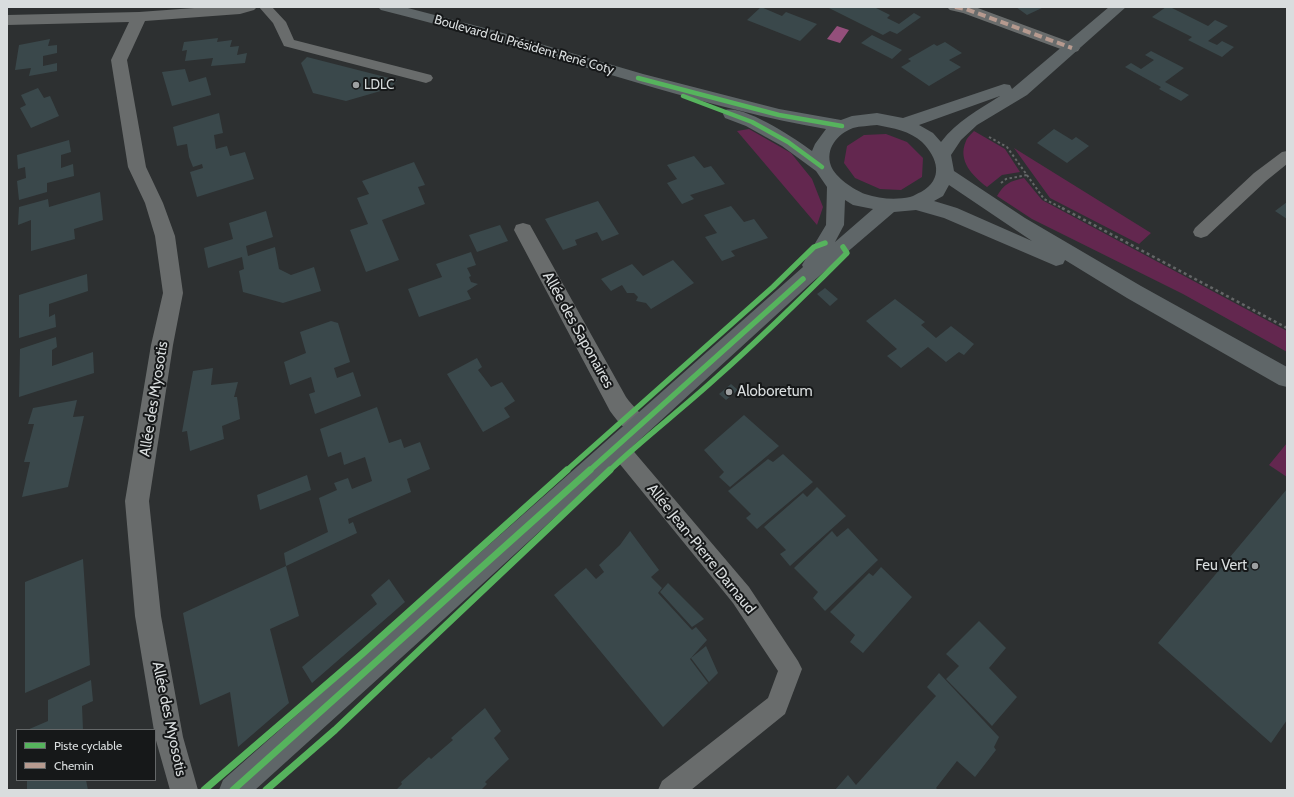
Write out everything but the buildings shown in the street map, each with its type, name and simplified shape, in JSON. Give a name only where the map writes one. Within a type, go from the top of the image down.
[{"type":"main road","name":"Boulevard du Président René Coty","points":[[386,7],[491,34],[638,78],[779,115],[842,126]]},
{"type":"main road","points":[[942,154],[955,136],[967,125],[1021,91],[1118,7]]},
{"type":"main road","points":[[904,124],[997,93],[1054,63]]},
{"type":"main road","name":"Boulevard du Président René Coty","points":[[638,78],[752,122],[788,142],[822,167]]},
{"type":"main road","points":[[877,119],[904,124],[927,137],[942,154],[946,174],[937,191],[916,203],[889,206],[860,200],[836,186],[822,167],[821,148],[830,136],[842,126],[852,122],[877,119]]},
{"type":"main road","points":[[946,174],[1018,223],[1134,292],[1287,378]]},
{"type":"main road","points":[[803,279],[835,225],[836,186]]},
{"type":"main road","points":[[916,203],[950,214],[1134,292]]},
{"type":"main road","points":[[233,790],[803,279],[889,206]]},
{"type":"street","points":[[7,20],[139,17],[249,7]]},
{"type":"street","points":[[962,8],[1072,48]]},
{"type":"street","name":"Allée des Myosotis","points":[[139,17],[119,60],[137,167],[154,203],[165,236],[173,293],[162,345],[137,501],[148,616],[169,737],[184,790]]},
{"type":"street","name":"Allée des Saponaires","points":[[523,230],[618,404],[625,414],[638,426]]},
{"type":"lane","points":[[265,7],[279,22],[289,43],[426,78]]},
{"type":"lane","points":[[1201,232],[1260,177],[1287,156]]},
{"type":"lane","name":"Allée Jean-Pierre Darnaud","points":[[617,446],[741,594],[790,669],[777,706],[671,790]]},
{"type":"path","points":[[967,125],[1007,146],[1044,199],[1287,328]]},
{"type":"shaded area","points":[[837,26],[849,30],[840,43],[827,39]]},
{"type":"shaded area","points":[[749,129],[791,153],[812,179],[823,207],[817,225],[737,131]]},
{"type":"shaded area","points":[[974,131],[1005,149],[1020,172],[1002,175],[987,187],[982,183],[968,167],[964,155],[964,148],[967,140]]},
{"type":"shaded area","points":[[886,134],[907,142],[923,158],[922,177],[901,190],[880,189],[855,178],[844,163],[847,146],[864,135]]},
{"type":"shaded area","points":[[1014,148],[1151,233],[1139,244],[1050,198]]},
{"type":"shaded area","points":[[1024,178],[1042,200],[1287,331],[1287,352],[1183,294],[1032,219],[997,196],[1008,184],[1015,180]]},
{"type":"shaded area","points":[[1287,443],[1287,477],[1269,465]]},
{"type":"marked path","points":[[955,7],[966,9],[1072,48]]},
{"type":"cycle path","points":[[638,78],[779,115],[842,126]]},
{"type":"cycle path","points":[[683,96],[752,122],[788,142],[822,167]]},
{"type":"cycle path","points":[[204,790],[362,654],[773,287],[814,247],[825,243]]},
{"type":"cycle path","points":[[266,790],[335,730],[643,439],[716,378],[779,321],[847,253],[843,247]]},
{"type":"cycle path","points":[[233,790],[803,279]]},
{"type":"place","name":"LDLC","points":[[356,85]]},
{"type":"place","name":"Aloboretum","points":[[729,392]]},
{"type":"place","name":"Feu Vert","points":[[1255,566]]}]
